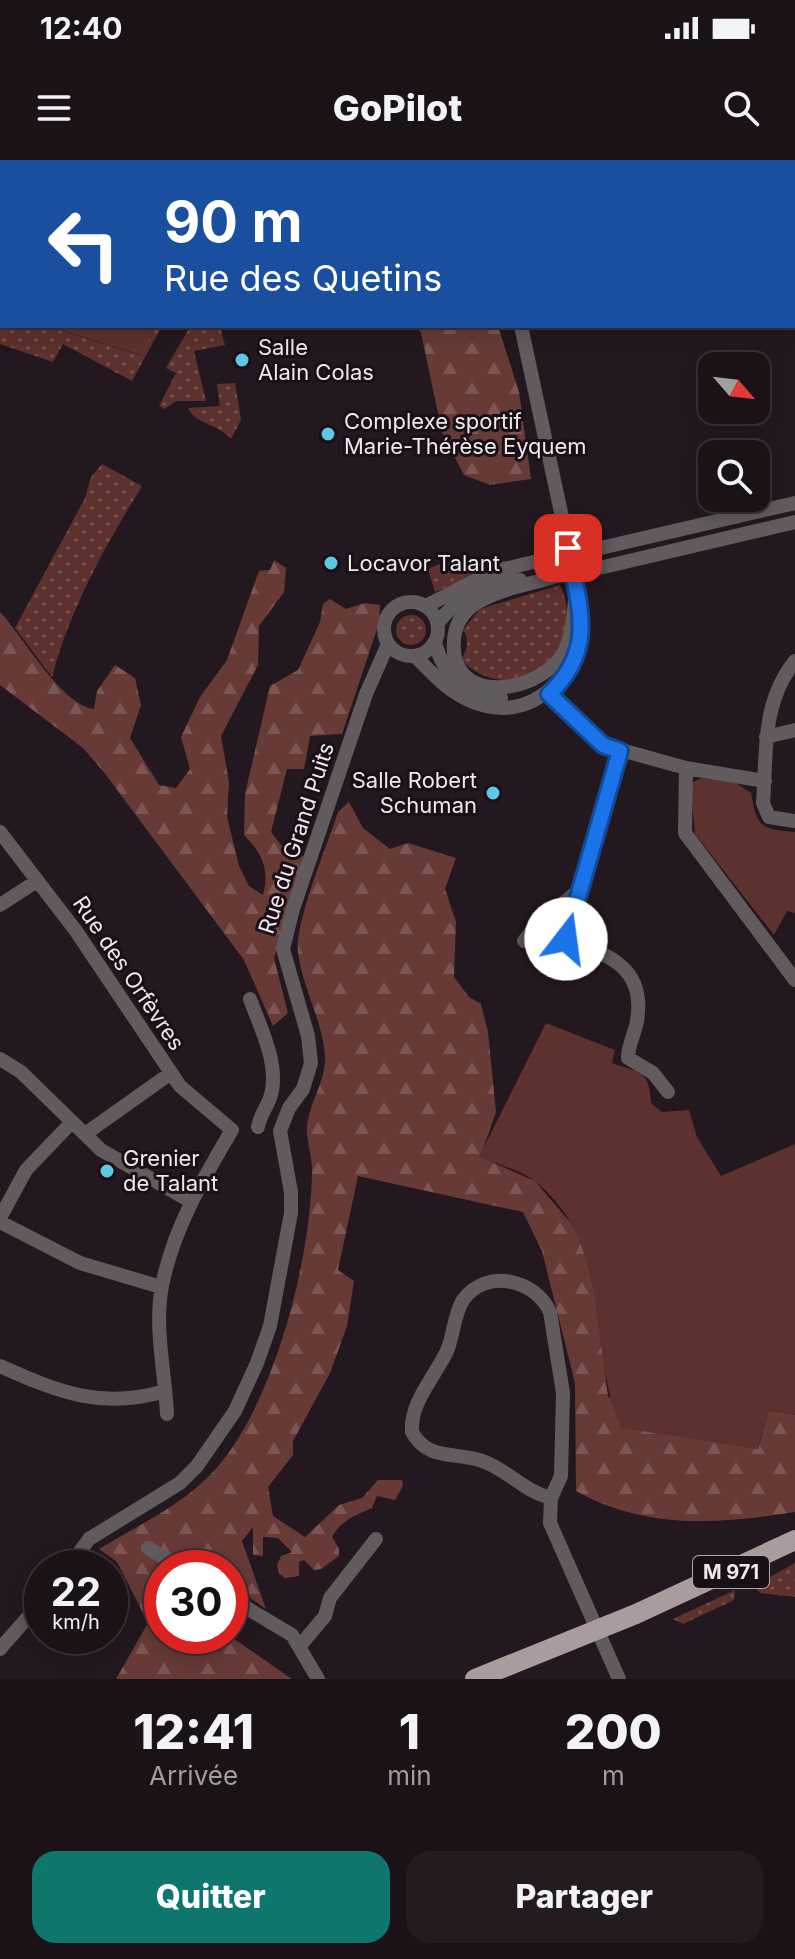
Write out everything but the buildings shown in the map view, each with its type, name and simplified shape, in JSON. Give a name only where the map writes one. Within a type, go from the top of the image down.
[{"type":"main road","name":"M 971","points":[[475,1679],[597,1631],[795,1540]]},
{"type":"street","points":[[438,623],[426,606],[411,602],[391,610],[384,626],[388,644],[410,656],[450,689],[480,704],[514,707],[549,694],[566,672],[580,639],[583,615],[521,328]]},
{"type":"street","points":[[426,606],[492,572],[795,503]]},
{"type":"street","points":[[765,781],[686,768],[603,745],[549,694],[497,698],[472,691],[448,675],[440,662],[435,642],[438,623],[454,605],[483,589],[517,580],[595,569],[795,522]]},
{"type":"street","points":[[557,576],[490,597],[470,608],[455,631],[456,663],[468,677],[479,683],[518,687],[556,662],[564,651],[571,628]]},
{"type":"street","points":[[549,694],[568,652],[576,592]]},
{"type":"street","points":[[410,656],[435,642]]},
{"type":"street","name":"Rue du Grand Puits","points":[[280,1131],[285,1115],[303,1089],[311,1063],[308,1036],[283,949],[293,909],[366,694],[388,644]]},
{"type":"street","name":"Rue du Grand Puits","points":[[366,694],[410,656]]},
{"type":"street","points":[[795,661],[773,696],[766,737],[763,803],[766,814],[795,821]]},
{"type":"street","points":[[766,737],[795,730]]},
{"type":"street","points":[[566,939],[620,751]]},
{"type":"street","points":[[686,768],[685,833],[795,980]]},
{"type":"street","name":"Rue des Orfèvres","points":[[0,832],[76,931],[171,1073],[194,1100],[232,1130]]},
{"type":"street","points":[[0,905],[37,881]]},
{"type":"street","points":[[524,941],[535,927],[580,890]]},
{"type":"street","points":[[535,927],[605,954],[629,973],[639,1002],[628,1058],[653,1073],[668,1092]]},
{"type":"street","points":[[250,999],[273,1072],[270,1098],[261,1112],[258,1127]]},
{"type":"street","points":[[2,1056],[71,1123],[120,1164],[190,1201]]},
{"type":"street","points":[[85,1134],[171,1073]]},
{"type":"street","points":[[71,1123],[26,1170],[0,1220],[80,1263],[161,1287]]},
{"type":"street","points":[[81,1550],[89,1539],[180,1483],[217,1441],[235,1411],[270,1326],[291,1213],[291,1192],[280,1131],[258,1127],[232,1130],[190,1201],[161,1287],[160,1347],[167,1414]]},
{"type":"street","points":[[551,1498],[529,1492],[510,1475],[484,1461],[433,1452],[412,1432],[414,1412],[446,1353],[459,1308],[476,1288],[493,1282],[523,1284],[539,1296],[550,1312],[563,1393],[561,1476],[551,1498],[550,1523],[619,1679]]},
{"type":"street","points":[[0,1366],[60,1390],[108,1401],[137,1400],[165,1391]]},
{"type":"street","points":[[299,1647],[325,1616],[330,1598],[376,1539]]},
{"type":"street","points":[[248,1609],[292,1635],[318,1679]]},
{"type":"street","points":[[0,1649],[24,1622]]},
{"type":"shaded area","points":[[0,328],[53,328],[143,356],[152,328],[161,328],[132,381],[63,344],[53,362],[0,344]]},
{"type":"shaded area","points":[[54,328],[152,328],[144,356]]},
{"type":"shaded area","points":[[189,328],[221,328],[225,345],[194,351],[206,401],[176,401],[165,409],[159,406],[176,373],[166,368]]},
{"type":"shaded area","points":[[235,383],[241,420],[231,439],[196,418],[188,408],[220,406],[217,384]]},
{"type":"shaded area","points":[[102,464],[142,486],[90,578],[68,627],[52,677],[15,628],[85,498],[91,477]]},
{"type":"shaded area","points":[[513,561],[435,592],[428,569],[445,562]]},
{"type":"shaded area","points":[[560,585],[567,609],[565,631],[556,651],[542,666],[524,677],[504,680],[482,675],[461,660],[467,645],[463,630],[480,609]]},
{"type":"shaded area","points":[[411,615],[422,619],[426,630],[422,641],[411,645],[400,641],[396,630],[400,619]]},
{"type":"shaded area","points":[[701,778],[736,783],[751,793],[755,813],[762,824],[795,832],[795,913],[787,911],[774,935],[695,834],[691,789],[693,782]]},
{"type":"shaded area","points":[[546,1023],[615,1050],[612,1063],[641,1074],[648,1084],[651,1103],[662,1112],[689,1110],[697,1137],[721,1176],[795,1144],[795,1415],[769,1410],[758,1449],[621,1428],[610,1397],[588,1266],[577,1236],[561,1208],[536,1182],[479,1157]]},
{"type":"shaded area","points":[[795,1563],[795,1597],[760,1593],[754,1586]]},
{"type":"shaded area","points":[[735,1590],[734,1600],[683,1624],[673,1619]]},
{"type":"green space","points":[[417,328],[499,328],[519,392],[531,479],[490,485],[464,475],[442,432]]},
{"type":"green space","points":[[274,560],[286,568],[284,592],[259,626],[258,665],[221,736],[229,782],[227,817],[239,866],[249,886],[263,895],[266,878],[263,862],[244,835],[245,794],[270,686],[298,670],[320,622],[323,604],[330,599],[346,609],[365,603],[380,605],[379,623],[342,734],[310,736],[304,769],[287,769],[271,832],[281,845],[296,845],[305,860],[274,958],[288,1013],[273,1026],[244,960],[103,771],[83,748],[0,685],[0,612],[56,683],[81,705],[94,709],[97,691],[115,665],[135,678],[141,705],[130,738],[159,785],[176,788],[190,769],[181,737],[200,697],[227,660],[259,571],[270,570]]},
{"type":"green space","points":[[349,802],[363,828],[390,849],[408,843],[456,858],[445,889],[456,922],[454,977],[469,997],[481,1004],[488,1032],[496,1112],[480,1157],[535,1181],[580,1234],[597,1303],[608,1397],[758,1449],[769,1410],[795,1415],[795,1512],[738,1519],[683,1521],[629,1512],[602,1504],[576,1491],[575,1383],[542,1251],[523,1212],[358,1176],[338,1270],[354,1281],[347,1326],[330,1373],[293,1441],[293,1455],[268,1487],[273,1516],[305,1537],[339,1505],[362,1498],[378,1480],[402,1480],[403,1486],[395,1500],[377,1496],[372,1508],[349,1519],[332,1537],[339,1549],[339,1556],[321,1569],[314,1570],[304,1560],[299,1562],[299,1576],[285,1578],[279,1573],[277,1565],[281,1556],[292,1552],[278,1538],[263,1537],[263,1556],[253,1555],[253,1527],[242,1541],[245,1550],[144,1550],[144,1615],[128,1584],[128,1550],[99,1549],[182,1499],[206,1479],[230,1452],[269,1377],[284,1334],[305,1246],[310,1205],[312,1169],[307,1127],[325,1066],[324,1044],[300,965],[298,939],[306,904],[338,812]]},
{"type":"green space","points":[[248,1558],[266,1609],[248,1596]]},
{"type":"green space","points":[[144,1630],[144,1654],[248,1654],[248,1648],[292,1679],[116,1679]]},
{"type":"place","name":"Salle Alain Colas","points":[[242,360]]},
{"type":"place","name":"Complexe sportif Marie-Thérèse Eyquem","points":[[328,434]]},
{"type":"place","name":"Locavor Talant","points":[[331,563]]},
{"type":"place","name":"Salle Robert Schuman","points":[[493,793]]},
{"type":"place","name":"Grenier de Talant","points":[[107,1171]]},
{"type":"route","points":[[566,939],[620,751],[603,745],[549,694],[570,665],[583,627],[568,548]]}]
